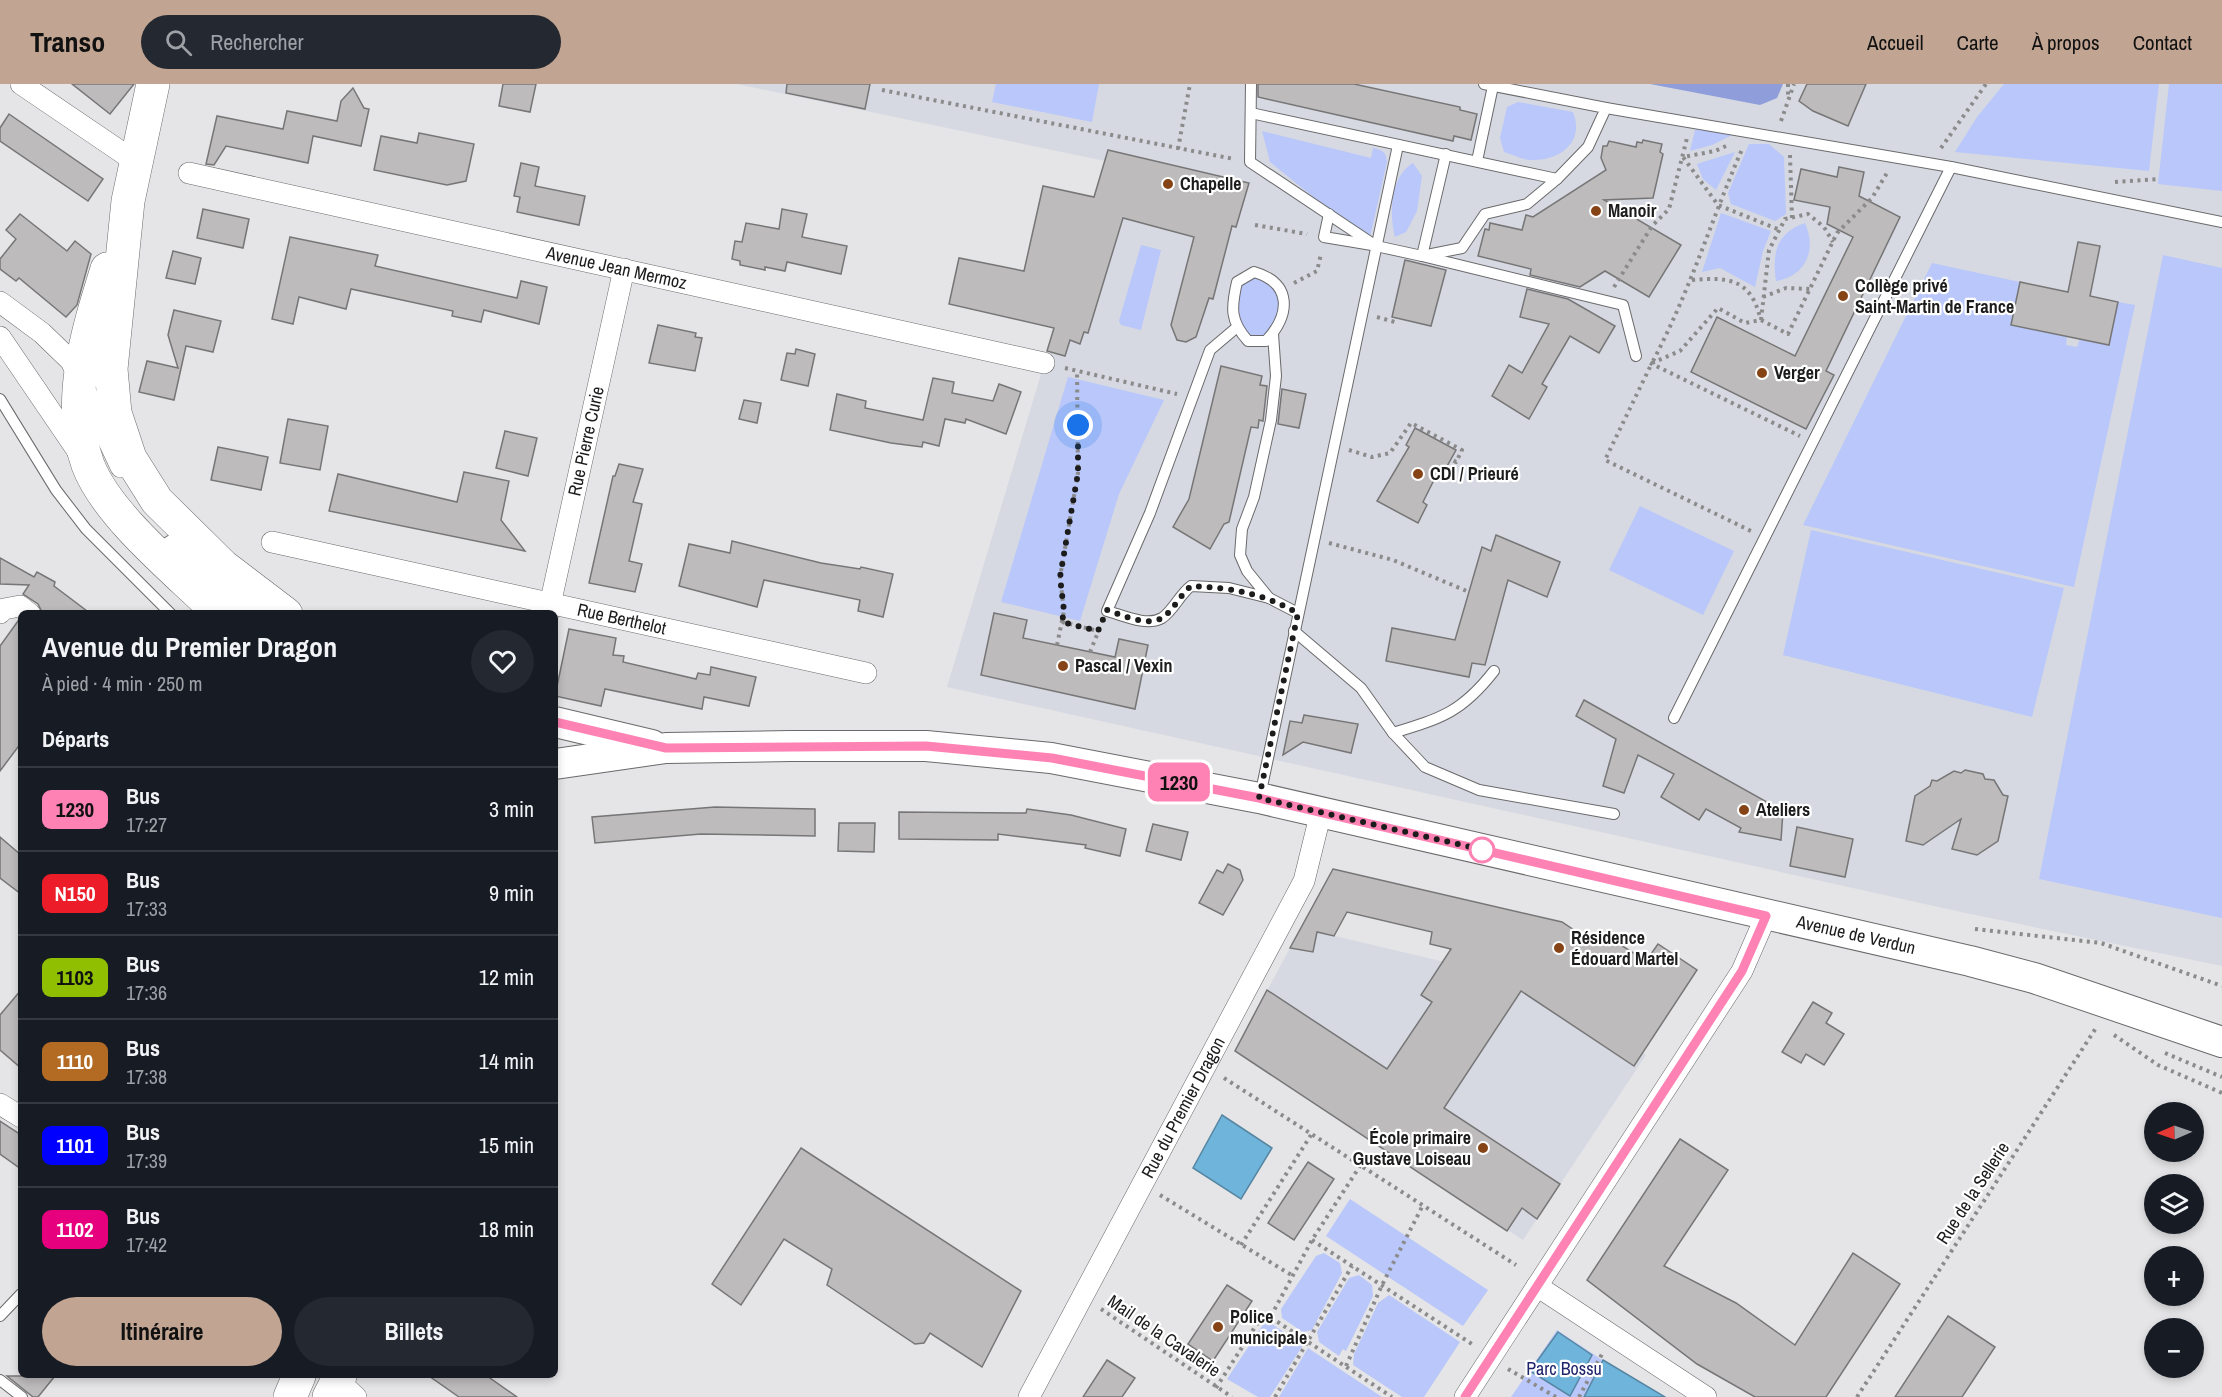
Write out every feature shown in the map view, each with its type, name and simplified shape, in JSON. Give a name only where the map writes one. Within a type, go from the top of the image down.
[{"type":"main road","points":[[153,84],[128,201],[76,369],[79,419],[89,466],[105,495],[126,522],[216,610]]},
{"type":"main road","points":[[128,201],[111,369],[115,413],[130,458],[143,482],[172,518],[223,566],[281,610]]},
{"type":"main road","points":[[126,522],[157,535],[245,610]]},
{"type":"main road","name":"Avenue de Verdun","points":[[558,723],[666,748]]},
{"type":"main road","name":"Avenue de Verdun","points":[[558,764],[666,748],[926,746],[1052,758],[1259,798],[1970,961],[2104,1013],[2222,1042]]},
{"type":"main road","points":[[290,1397],[298,1378]]},
{"type":"street","points":[[21,84],[136,162]]},
{"type":"street","name":"Avenue Jean Mermoz","points":[[189,173],[1044,363]]},
{"type":"street","name":"Rue Pierre Curie","points":[[549,608],[624,269]]},
{"type":"street","points":[[0,302],[42,333],[76,369],[117,461],[130,480],[172,518]]},
{"type":"street","points":[[0,337],[89,466]]},
{"type":"street","name":"Rue Berthelot","points":[[272,542],[549,608],[866,673]]},
{"type":"street","points":[[0,613],[4,609],[20,606],[25,610]]},
{"type":"street","name":"Rue du Premier Dragon","points":[[1029,1397],[1304,880],[1321,812]]},
{"type":"street","points":[[1465,1397],[1742,971],[1766,916]]},
{"type":"street","points":[[1537,1286],[1706,1397]]},
{"type":"street","points":[[303,1397],[334,1382]]},
{"type":"lane","points":[[1251,84],[1250,162],[1376,246]]},
{"type":"lane","points":[[1476,161],[1488,85],[1749,134],[1951,167],[2222,222]]},
{"type":"lane","points":[[1422,255],[1462,248],[1485,214],[1527,204],[1557,179],[1588,147],[1606,108]]},
{"type":"lane","points":[[1251,113],[1557,179]]},
{"type":"lane","points":[[1259,798],[1398,145]]},
{"type":"lane","points":[[1422,255],[1446,154]]},
{"type":"lane","points":[[1674,718],[1951,167]]},
{"type":"lane","points":[[1329,214],[1324,237],[1422,255],[1623,305],[1636,356]]},
{"type":"lane","points":[[1254,272],[1271,277],[1282,289],[1283,308],[1278,328],[1266,341],[1248,341],[1236,328],[1232,305],[1237,282],[1254,272]]},
{"type":"lane","points":[[1236,328],[1210,350],[1150,513],[1107,610],[1149,622],[1163,617],[1181,594],[1191,586],[1229,588],[1269,598],[1298,613]]},
{"type":"lane","points":[[1269,598],[1247,571],[1240,555],[1242,530],[1254,497],[1271,420],[1276,376],[1273,334]]},
{"type":"lane","points":[[0,399],[57,489],[86,529],[167,610]]},
{"type":"lane","points":[[1294,631],[1361,688],[1394,733],[1425,767],[1479,790],[1614,814]]},
{"type":"lane","points":[[1394,733],[1443,718],[1476,695],[1494,671]]},
{"type":"lane","points":[[0,1316],[18,1297]]},
{"type":"lane","points":[[0,1380],[22,1397]]},
{"type":"path","points":[[1178,149],[1190,84]]},
{"type":"path","points":[[1788,84],[1789,100]]},
{"type":"path","points":[[1775,138],[1794,84]]},
{"type":"path","points":[[1931,164],[1986,84]]},
{"type":"path","points":[[882,90],[1250,162]]},
{"type":"path","points":[[1606,300],[1652,226],[1669,209],[1691,123]]},
{"type":"path","points":[[1683,157],[1715,151],[1749,134]]},
{"type":"path","points":[[1749,134],[1718,205],[1692,280],[1605,460],[1765,538]]},
{"type":"path","points":[[1790,141],[1792,218]]},
{"type":"path","points":[[1683,157],[1718,205],[1779,230]]},
{"type":"path","points":[[1652,363],[1680,351],[1718,308],[1745,323],[1761,320],[1788,334],[1837,233],[1872,198],[1896,158]]},
{"type":"path","points":[[1761,320],[1769,250],[1785,219],[1808,214],[1824,226],[1833,242]]},
{"type":"path","points":[[1255,225],[1324,237],[1317,271],[1282,289]]},
{"type":"path","points":[[1692,280],[1719,278],[1739,284],[1755,299],[1761,320]]},
{"type":"path","points":[[1764,297],[1786,288],[1810,290]]},
{"type":"path","points":[[1636,356],[1813,442]]},
{"type":"path","points":[[1044,363],[1191,397]]},
{"type":"path","points":[[1057,645],[1064,611],[1060,577],[1078,473],[1077,371]]},
{"type":"path","points":[[1334,446],[1372,457],[1390,453],[1411,423],[1462,450],[1456,462],[1451,459]]},
{"type":"path","points":[[1313,541],[1354,548],[1393,560],[1469,592]]},
{"type":"path","points":[[1090,652],[1107,610]]},
{"type":"path","points":[[1062,622],[1098,631]]},
{"type":"path","points":[[1975,929],[2101,943],[2222,986]]},
{"type":"path","points":[[2104,1013],[2158,1065],[2222,1093]]},
{"type":"path","name":"Rue de la Sellerie","points":[[1857,1397],[2104,1013]]},
{"type":"path","points":[[1206,1066],[1516,1265]]},
{"type":"path","points":[[1241,1245],[1311,1135]]},
{"type":"path","points":[[1271,1316],[1312,1240],[1360,1166]]},
{"type":"path","points":[[1143,1185],[1293,1276]]},
{"type":"path","points":[[1346,1366],[1382,1285],[1423,1205]]},
{"type":"path","points":[[1312,1240],[1468,1341]]},
{"type":"path","points":[[1275,1397],[1352,1266]]},
{"type":"path","name":"Mail de la Cavalerie","points":[[1082,1296],[1232,1397]]},
{"type":"path","points":[[1216,1388],[1264,1313],[1392,1397]]},
{"type":"path","points":[[1579,1397],[1602,1353]]},
{"type":"shaded area","points":[[737,84],[2222,84],[2222,966],[1961,912],[947,687],[1105,161]]},
{"type":"shaded area","points":[[1650,84],[1783,84],[1777,98],[1760,105]]},
{"type":"shaded area","name":"École primaire Gustave Loiseau","points":[[1301,928],[1538,984],[1646,1055],[1523,1240],[1234,1051]]},
{"type":"shaded area","points":[[1222,1115],[1272,1148],[1241,1199],[1193,1168]]},
{"type":"shaded area","points":[[1558,1332],[1592,1355],[1570,1396],[1530,1371]]},
{"type":"shaded area","points":[[1603,1360],[1665,1397],[1584,1397]]},
{"type":"green space","points":[[996,84],[1099,84],[1092,122],[992,102]]},
{"type":"green space","points":[[2004,84],[2159,84],[2149,171],[1955,152],[1977,117]]},
{"type":"green space","points":[[2169,84],[2222,84],[2222,191],[2158,184]]},
{"type":"green space","points":[[1518,102],[1573,112],[1576,132],[1573,141],[1560,153],[1542,159],[1528,160],[1504,152],[1500,138],[1507,107]]},
{"type":"green space","points":[[1701,128],[1734,134],[1712,145],[1690,151],[1695,130]]},
{"type":"green space","points":[[1262,131],[1371,158],[1373,148],[1383,152],[1387,162],[1370,237],[1328,209],[1270,162]]},
{"type":"green space","points":[[1749,144],[1769,144],[1784,157],[1786,214],[1775,221],[1731,204],[1728,193]]},
{"type":"green space","points":[[1735,152],[1716,190],[1703,179],[1697,164]]},
{"type":"green space","points":[[1413,163],[1422,176],[1417,211],[1406,232],[1395,237],[1392,218],[1393,196],[1400,177]]},
{"type":"green space","points":[[1721,213],[1771,231],[1763,251],[1755,287],[1720,268],[1702,272]]},
{"type":"green space","points":[[1805,223],[1810,243],[1802,268],[1795,274],[1776,281],[1775,262],[1778,245],[1788,232]]},
{"type":"green space","points":[[1141,245],[1161,250],[1141,330],[1121,325],[1119,321]]},
{"type":"green space","points":[[2163,255],[2222,268],[2222,918],[2039,879]]},
{"type":"green space","points":[[1932,263],[2020,282],[2011,325],[2067,337],[2066,345],[2077,347],[2080,339],[2109,345],[2118,302],[2135,305],[2074,587],[1803,525]]},
{"type":"green space","points":[[1254,275],[1279,290],[1280,308],[1266,338],[1249,339],[1237,319],[1235,306],[1239,283]]},
{"type":"green space","points":[[1068,377],[1164,400],[1119,494],[1080,621],[1001,602]]},
{"type":"green space","points":[[1640,506],[1734,551],[1703,615],[1609,570]]},
{"type":"green space","points":[[1811,530],[2064,588],[2032,717],[1783,655]]},
{"type":"green space","points":[[1350,1199],[1488,1290],[1463,1326],[1326,1236]]},
{"type":"green space","points":[[1324,1253],[1340,1263],[1342,1273],[1312,1330],[1303,1332],[1282,1318],[1281,1309],[1316,1256]]},
{"type":"green space","points":[[1359,1275],[1372,1285],[1373,1296],[1346,1351],[1343,1349],[1339,1356],[1319,1342],[1317,1332],[1349,1278]]},
{"type":"green space","points":[[1389,1295],[1460,1342],[1424,1397],[1402,1397],[1353,1365],[1354,1354],[1378,1303]]},
{"type":"green space","points":[[1266,1320],[1303,1345],[1270,1397],[1258,1397],[1227,1379]]},
{"type":"green space","name":"Parc Bossu","points":[[1557,1330],[1658,1397],[1511,1397]]},
{"type":"green space","points":[[1308,1348],[1382,1397],[1279,1397]]},
{"type":"building","points":[[72,84],[134,84],[110,114]]},
{"type":"building","points":[[503,84],[536,84],[530,112],[499,106]]},
{"type":"building","points":[[787,84],[870,84],[865,109],[786,93]]},
{"type":"building","points":[[1258,84],[1354,84],[1460,107],[1460,110],[1477,114],[1471,140],[1454,136],[1453,141],[1258,97]]},
{"type":"building","points":[[1807,84],[1866,84],[1848,126],[1813,111],[1799,101]]},
{"type":"building","points":[[353,88],[364,108],[369,109],[361,146],[313,136],[308,163],[226,146],[214,165],[206,164],[217,116],[283,129],[287,111],[337,121],[341,101]]},
{"type":"building","points":[[9,114],[103,179],[88,201],[0,141],[0,128]]},
{"type":"building","points":[[419,133],[474,144],[466,181],[447,185],[374,170],[381,136],[417,143]]},
{"type":"building","name":"Manoir","points":[[1643,140],[1662,144],[1660,152],[1663,154],[1653,198],[1604,200],[1681,245],[1649,297],[1605,271],[1580,287],[1530,275],[1531,269],[1478,256],[1485,229],[1489,230],[1490,223],[1522,230],[1526,215],[1533,217],[1606,170],[1601,158],[1603,146],[1607,146],[1609,141],[1636,147],[1637,142],[1642,143]]},
{"type":"building","points":[[1108,150],[1249,183],[1236,227],[1232,226],[1213,299],[1209,298],[1196,337],[1186,342],[1177,340],[1171,325],[1194,237],[1123,218],[1088,333],[1084,332],[1080,344],[1070,340],[1065,356],[1047,351],[1054,328],[949,304],[959,258],[1024,271],[1043,186],[1094,197]]},
{"type":"building","points":[[521,163],[539,167],[535,186],[585,196],[579,225],[517,212],[520,197],[514,196]]},
{"type":"building","points":[[1839,167],[1864,172],[1859,196],[1900,217],[1826,371],[1834,375],[1806,429],[1691,372],[1717,317],[1795,356],[1853,237],[1827,224],[1830,207],[1794,200],[1801,169],[1837,177]]},
{"type":"building","points":[[203,209],[249,219],[243,248],[197,238]]},
{"type":"building","points":[[782,209],[807,214],[802,237],[847,246],[841,274],[787,262],[785,271],[765,267],[765,270],[740,265],[740,261],[732,259],[735,241],[742,242],[746,223],[779,229]]},
{"type":"building","points":[[20,214],[67,251],[75,241],[91,254],[77,305],[66,317],[19,278],[16,281],[0,269],[0,259],[16,239],[6,230]]},
{"type":"building","points":[[290,237],[378,255],[375,266],[517,298],[521,281],[547,287],[539,324],[484,310],[481,322],[452,316],[453,311],[351,289],[346,309],[299,297],[293,324],[272,319]]},
{"type":"building","points":[[2078,242],[2100,246],[2090,296],[2118,302],[2109,345],[2011,325],[2020,282],[2068,292]]},
{"type":"building","points":[[173,251],[201,258],[195,284],[166,278]]},
{"type":"building","points":[[1405,260],[1446,270],[1431,326],[1392,317]]},
{"type":"building","points":[[1527,289],[1568,299],[1615,326],[1599,353],[1570,336],[1542,384],[1547,387],[1529,419],[1492,396],[1509,365],[1522,373],[1549,324],[1520,317]]},
{"type":"building","points":[[174,310],[221,321],[213,352],[186,346],[174,400],[139,392],[147,361],[178,368],[168,335]]},
{"type":"building","points":[[658,325],[696,333],[695,337],[702,338],[695,371],[649,363]]},
{"type":"building","points":[[796,349],[815,354],[808,386],[781,380],[787,353],[795,354]]},
{"type":"building","points":[[1221,366],[1262,376],[1260,385],[1267,386],[1263,421],[1259,420],[1258,428],[1251,427],[1229,522],[1224,524],[1210,549],[1173,527],[1189,499]]},
{"type":"building","points":[[933,378],[954,382],[952,393],[993,401],[999,384],[1021,392],[1006,434],[966,419],[965,423],[945,419],[939,446],[923,442],[922,447],[830,430],[837,394],[866,401],[865,408],[923,420]]},
{"type":"building","points":[[1282,389],[1306,394],[1299,428],[1278,424]]},
{"type":"building","points":[[744,400],[761,403],[757,423],[739,419]]},
{"type":"building","points":[[288,419],[328,426],[320,470],[280,463]]},
{"type":"building","name":"CDI / Prieuré","points":[[1415,428],[1456,450],[1446,468],[1441,466],[1423,502],[1427,505],[1418,523],[1377,501],[1409,447],[1406,445]]},
{"type":"building","points":[[505,431],[537,438],[528,476],[496,468]]},
{"type":"building","points":[[218,447],[268,457],[261,490],[211,480]]},
{"type":"building","points":[[619,464],[643,469],[633,502],[642,504],[629,561],[642,564],[635,592],[589,583],[613,476]]},
{"type":"building","points":[[464,472],[509,481],[501,520],[525,551],[329,511],[338,474],[457,502]]},
{"type":"building","points":[[1496,535],[1560,562],[1547,597],[1508,580],[1485,665],[1472,663],[1469,677],[1386,661],[1392,628],[1455,640],[1482,547],[1491,551]]},
{"type":"building","points":[[732,541],[821,563],[860,569],[861,567],[893,574],[883,617],[858,611],[860,600],[764,580],[757,607],[679,586],[689,544],[730,553]]},
{"type":"building","points":[[0,558],[34,577],[37,572],[55,582],[54,586],[86,610],[41,610],[38,604],[23,594],[29,585],[0,584]]},
{"type":"building","name":"Pascal / Vexin","points":[[994,613],[1027,620],[1023,638],[1115,657],[1119,639],[1148,645],[1135,709],[981,675]]},
{"type":"building","points":[[18,621],[18,747],[0,771],[0,646]]},
{"type":"building","points":[[569,629],[616,638],[613,655],[624,656],[623,662],[696,679],[698,673],[710,675],[711,667],[756,677],[749,706],[704,697],[702,709],[605,689],[601,706],[558,697],[558,682]]},
{"type":"building","name":"Ateliers","points":[[1584,700],[1783,811],[1781,840],[1739,832],[1741,828],[1706,809],[1699,820],[1661,797],[1674,774],[1638,755],[1624,793],[1603,786],[1616,739],[1576,716]]},
{"type":"building","points":[[1304,715],[1358,724],[1351,753],[1303,742],[1283,755],[1290,721],[1302,723]]},
{"type":"building","points":[[1965,770],[1983,774],[1985,779],[1994,780],[2003,795],[2008,796],[1998,841],[1977,855],[1952,849],[1961,819],[1923,845],[1906,841],[1915,796],[1930,786],[1932,780],[1937,781],[1954,771],[1961,773]]},
{"type":"building","points":[[715,807],[815,809],[815,836],[701,834],[595,843],[592,817]]},
{"type":"building","points":[[1027,809],[1071,815],[1126,829],[1120,856],[1085,848],[1086,845],[998,834],[998,840],[899,839],[899,812],[1026,813]]},
{"type":"building","points":[[839,823],[875,823],[874,852],[838,851]]},
{"type":"building","points":[[1153,824],[1188,832],[1181,860],[1146,851]]},
{"type":"building","points":[[1797,827],[1853,839],[1845,877],[1790,866]]},
{"type":"building","points":[[0,837],[18,852],[18,892],[0,878]]},
{"type":"building","points":[[1228,864],[1240,870],[1243,880],[1223,915],[1199,903],[1217,870],[1223,873]]},
{"type":"building","points":[[1333,869],[1562,922],[1595,944],[1602,933],[1646,961],[1658,944],[1697,970],[1634,1066],[1521,991],[1444,1108],[1560,1184],[1537,1219],[1522,1208],[1507,1231],[1235,1051],[1267,990],[1387,1069],[1432,1002],[1421,995],[1451,949],[1430,944],[1432,932],[1347,912],[1334,936],[1317,932],[1313,952],[1290,948]]},
{"type":"building","points":[[18,994],[18,1065],[0,1050],[0,1015]]},
{"type":"building","points":[[1813,1002],[1832,1013],[1826,1023],[1844,1034],[1824,1065],[1806,1054],[1801,1063],[1782,1052]]},
{"type":"building","points":[[0,1121],[18,1133],[18,1167],[0,1154]]},
{"type":"building","points":[[1680,1139],[1728,1170],[1664,1266],[1736,1303],[1795,1345],[1853,1253],[1900,1284],[1826,1397],[1755,1397],[1697,1364],[1587,1280]]},
{"type":"building","points":[[801,1148],[1021,1291],[982,1367],[930,1333],[924,1343],[915,1344],[827,1285],[832,1269],[784,1239],[741,1305],[712,1284]]},
{"type":"building","points":[[1308,1162],[1334,1179],[1294,1240],[1268,1223]]},
{"type":"building","name":"Police municipale","points":[[1227,1285],[1252,1301],[1213,1361],[1188,1344]]},
{"type":"building","points":[[1948,1316],[1995,1347],[1962,1397],[1895,1397]]},
{"type":"building","points":[[1107,1360],[1135,1378],[1122,1397],[1083,1397]]},
{"type":"building","points":[[7,1376],[53,1378],[38,1397],[33,1397]]},
{"type":"building","points":[[432,1378],[490,1378],[517,1397],[459,1397]]},
{"type":"bus line","name":"1230","points":[[558,723],[666,748],[926,746],[1052,758],[1259,798],[1766,916],[1756,944],[1742,971],[1465,1397]]},
{"type":"place","name":"Chapelle","points":[[1168,184]]},
{"type":"place","name":"Manoir","points":[[1596,211]]},
{"type":"place","name":"Collège privé Saint-Martin de France","points":[[1843,296]]},
{"type":"place","name":"Verger","points":[[1762,373]]},
{"type":"place","name":"CDI / Prieuré","points":[[1418,474]]},
{"type":"place","name":"Pascal / Vexin","points":[[1063,666]]},
{"type":"place","name":"Ateliers","points":[[1744,810]]},
{"type":"place","name":"Résidence Édouard Martel","points":[[1559,948]]},
{"type":"place","name":"École primaire Gustave Loiseau","points":[[1483,1148]]},
{"type":"place","name":"Police municipale","points":[[1218,1327]]},
{"type":"route","points":[[1078,425],[1078,473],[1060,577],[1064,611],[1062,622],[1098,631],[1107,610],[1149,622],[1163,617],[1181,594],[1191,586],[1229,588],[1269,598],[1298,613],[1259,798],[1488,851],[1482,850]]}]
